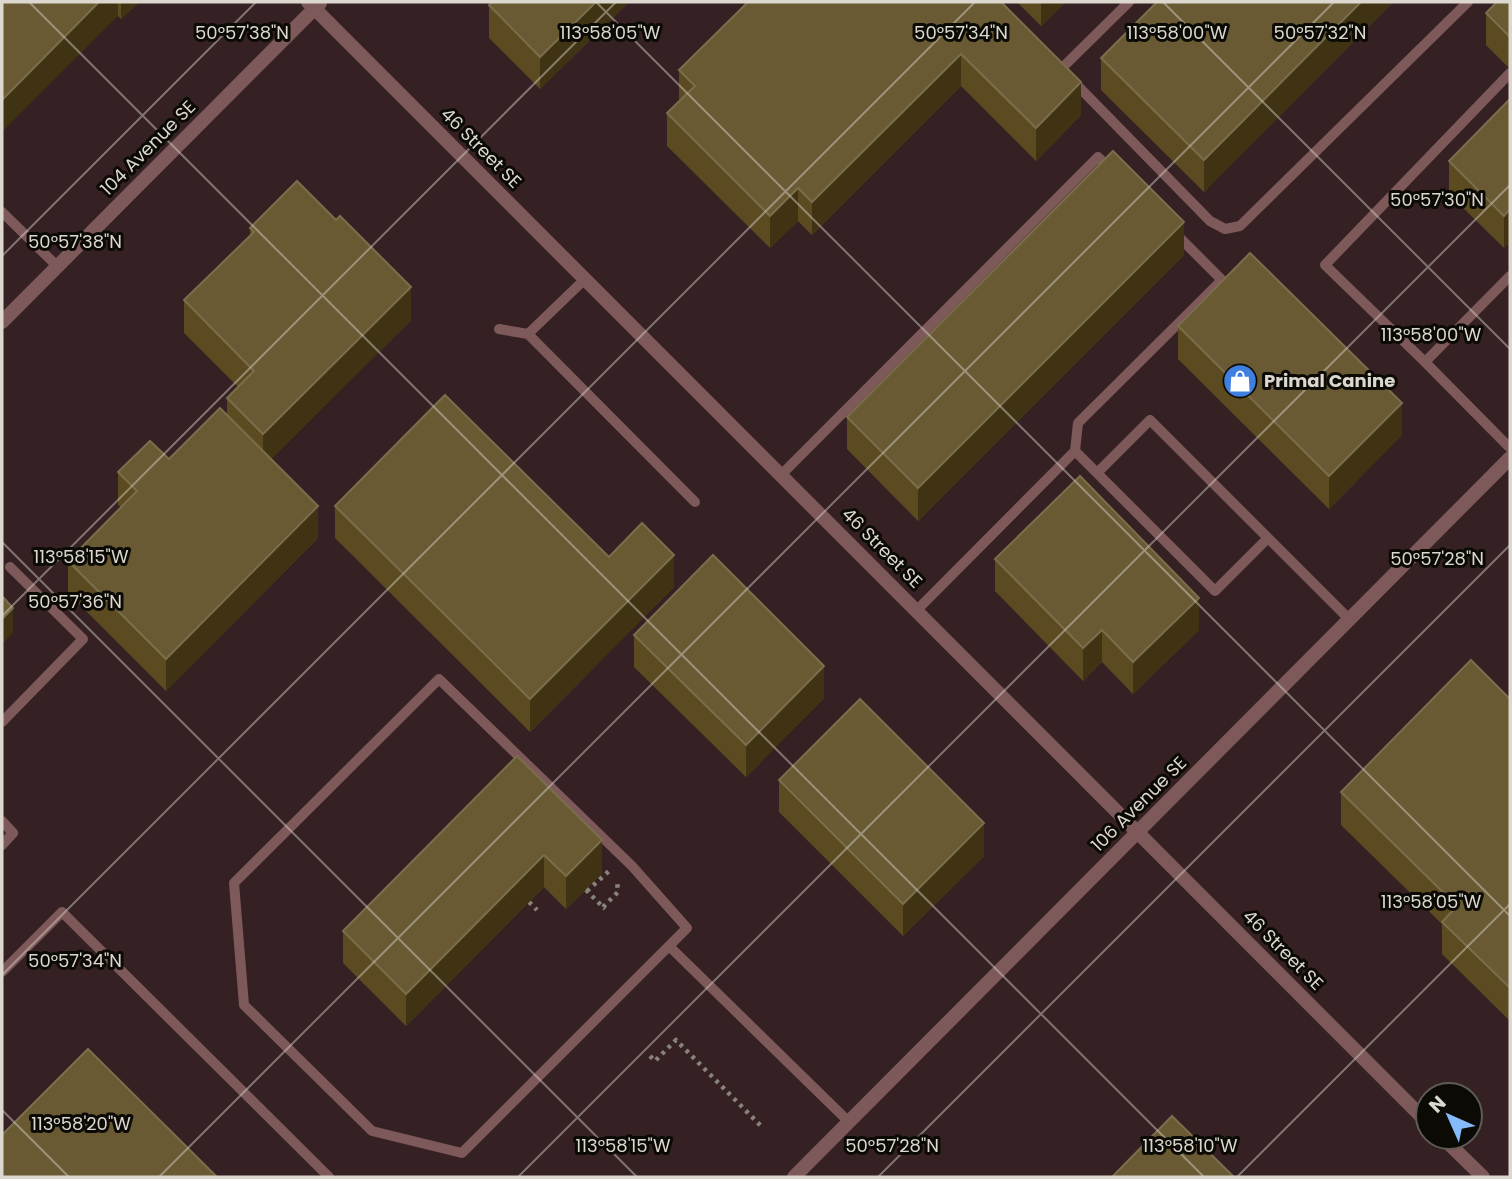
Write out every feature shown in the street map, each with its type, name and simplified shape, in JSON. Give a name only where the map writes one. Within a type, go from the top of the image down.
[{"type":"street","name":"104 Avenue SE","points":[[2,322],[315,4]]},
{"type":"street","name":"46 Street SE","points":[[315,4],[1414,1109]]},
{"type":"street","name":"106 Avenue SE","points":[[794,1177],[1510,458]]},
{"type":"street","points":[[1456,1151],[1483,1177]]},
{"type":"lane","points":[[1061,69],[1129,2]]},
{"type":"lane","points":[[1051,60],[1210,221],[1225,229],[1240,226],[1468,2]]},
{"type":"lane","points":[[1510,73],[1325,265],[1510,448]]},
{"type":"lane","points":[[781,475],[1098,157],[1117,176]]},
{"type":"lane","points":[[2,212],[57,266]]},
{"type":"lane","points":[[917,610],[1074,451],[1078,423],[1222,280],[1165,223]]},
{"type":"lane","points":[[1425,362],[1510,276]]},
{"type":"lane","points":[[528,334],[586,279]]},
{"type":"lane","points":[[499,329],[528,334],[695,502]]},
{"type":"lane","points":[[1097,473],[1150,420],[1350,620]]},
{"type":"lane","points":[[1074,451],[1215,591],[1268,538]]},
{"type":"lane","points":[[2,722],[83,639],[10,567]]},
{"type":"lane","points":[[439,679],[632,866],[687,928],[668,946],[462,1153],[372,1131],[244,1004],[233,883],[439,679]]},
{"type":"lane","points":[[2,821],[13,833],[2,845]]},
{"type":"lane","points":[[2,972],[62,912],[329,1177]]},
{"type":"lane","points":[[668,946],[849,1122]]},
{"type":"path","points":[[608,870],[618,880],[618,892],[604,908],[586,890],[608,870]]},
{"type":"path","points":[[529,902],[537,910]]},
{"type":"path","points":[[650,1056],[654,1061],[676,1040],[762,1127]]},
{"type":"path","points":[[706,1080],[711,1075]]},
{"type":"shaded area","points":[[2,2],[1510,2],[1510,1177],[2,1177]]},
{"type":"building","points":[[2,2],[99,2],[2,100]]},
{"type":"building","points":[[493,2],[596,2],[540,57],[489,5]]},
{"type":"building","points":[[748,2],[1001,2],[1081,82],[1036,128],[961,54],[812,202],[798,188],[770,216],[667,113],[695,86],[679,70]]},
{"type":"building","points":[[1157,2],[1361,2],[1204,160],[1101,58]]},
{"type":"building","points":[[1497,2],[1510,2],[1510,37],[1486,13]]},
{"type":"building","points":[[1510,99],[1510,209],[1504,216],[1449,161]]},
{"type":"building","points":[[1113,151],[1184,222],[918,488],[847,417]]},
{"type":"building","points":[[297,181],[336,220],[340,216],[411,287],[263,434],[227,398],[254,371],[184,300],[254,232],[250,228]]},
{"type":"building","points":[[1250,253],[1402,403],[1329,476],[1178,326]]},
{"type":"building","points":[[445,395],[609,557],[642,523],[674,555],[530,699],[335,506]]},
{"type":"building","points":[[220,408],[318,506],[166,659],[68,561],[137,491],[118,472],[150,441],[169,459]]},
{"type":"building","points":[[1080,476],[1199,598],[1133,662],[1102,630],[1083,648],[995,559]]},
{"type":"building","points":[[713,555],[824,666],[746,745],[634,635]]},
{"type":"building","points":[[2,596],[13,608],[2,619]]},
{"type":"building","points":[[1471,660],[1510,699],[1510,988],[1442,922],[1457,906],[1341,792]]},
{"type":"building","points":[[860,699],[984,823],[903,904],[779,780]]},
{"type":"building","points":[[517,756],[602,840],[566,876],[544,855],[406,994],[343,931]]},
{"type":"building","points":[[88,1049],[217,1177],[2,1177],[2,1135]]},
{"type":"building","points":[[1172,1116],[1234,1177],[1112,1177]]},
{"type":"place","name":"Primal Canine","points":[[1240,381]]}]
